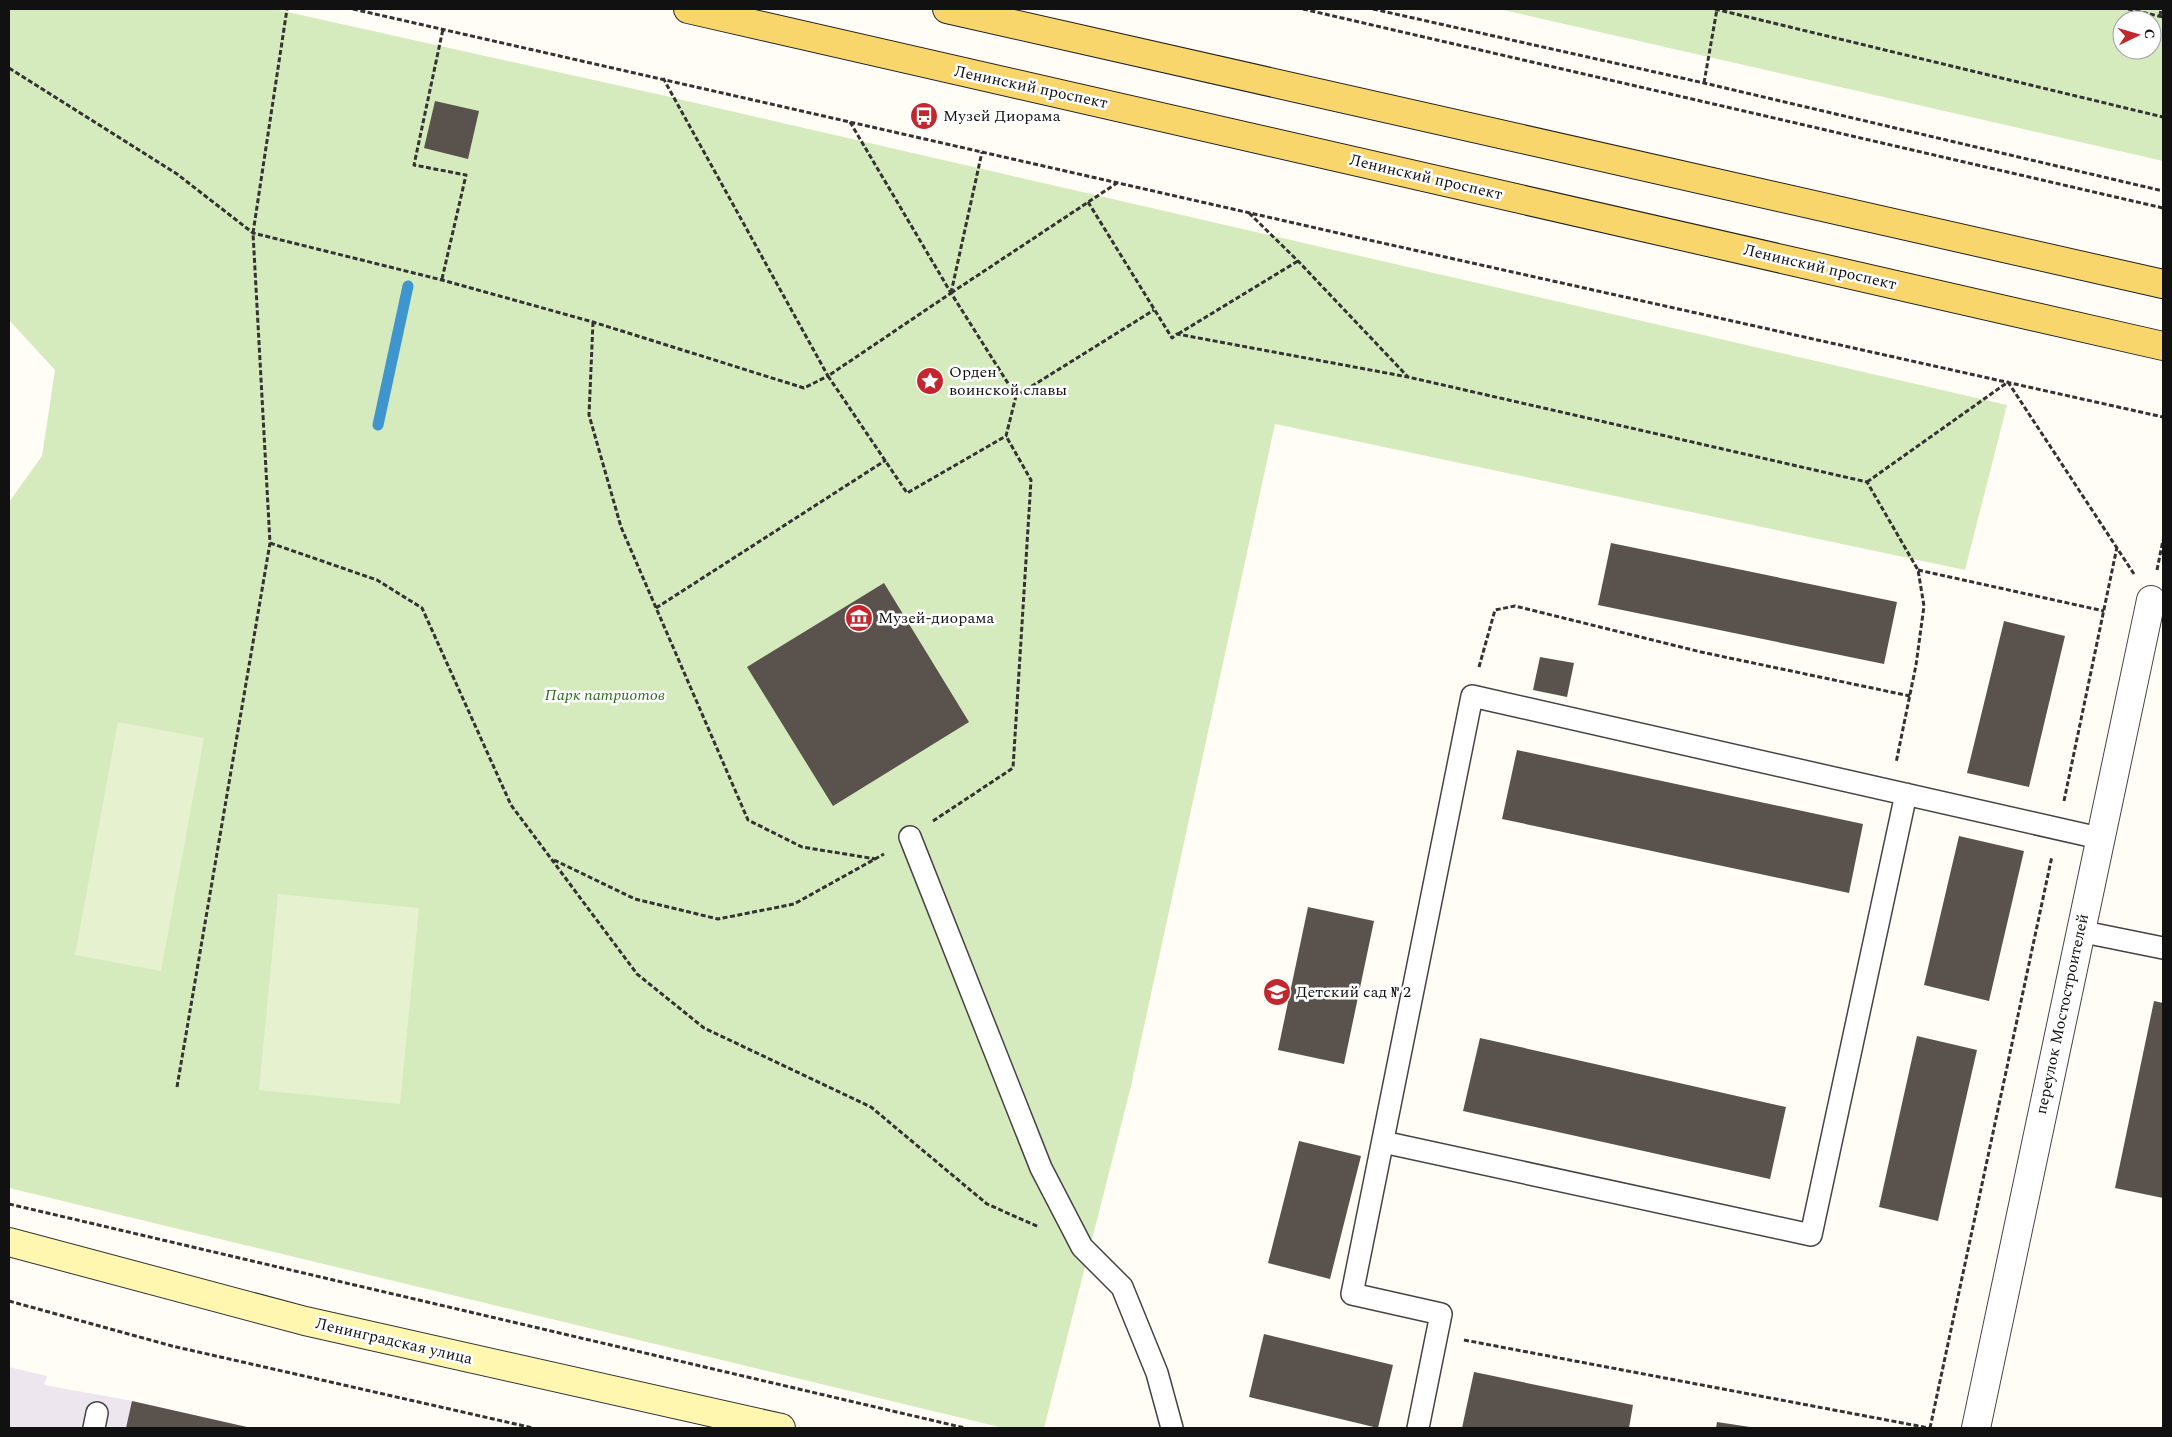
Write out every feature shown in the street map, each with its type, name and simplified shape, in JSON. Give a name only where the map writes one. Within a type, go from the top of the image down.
[{"type":"main road","name":"Ленинский проспект","points":[[688,9],[2163,346]]},
{"type":"main road","points":[[947,9],[2163,284]]},
{"type":"main road","name":"Ленинградская улица","points":[[9,1242],[305,1321],[781,1428]]},
{"type":"street","name":"переулок Мостостроителей","points":[[1976,1428],[2079,931],[2151,600]]},
{"type":"lane","points":[[1418,1428],[1442,1314],[1352,1294],[1472,696],[2099,838]]},
{"type":"lane","points":[[1382,1142],[1811,1235],[1898,793]]},
{"type":"lane","points":[[910,836],[1040,1168],[1082,1247],[1122,1287],[1157,1373],[1172,1428]]},
{"type":"lane","points":[[2079,931],[2163,948]]},
{"type":"path","points":[[178,1088],[270,542],[253,233],[287,9]]},
{"type":"path","points":[[352,9],[2163,417]]},
{"type":"path","points":[[1303,9],[2163,208]]},
{"type":"path","points":[[1373,9],[1704,83],[2163,191]]},
{"type":"path","points":[[1704,83],[1716,9],[2163,117]]},
{"type":"path","points":[[442,280],[466,175],[414,165],[443,29]]},
{"type":"path","points":[[9,68],[177,174],[253,233],[442,280],[592,322],[804,388],[828,376],[1118,182]]},
{"type":"path","points":[[663,78],[828,376],[907,493],[1006,436]]},
{"type":"path","points":[[850,122],[951,293],[1016,396]]},
{"type":"path","points":[[951,293],[982,152]]},
{"type":"path","points":[[1088,202],[1172,338],[1298,261]]},
{"type":"path","points":[[1248,212],[1298,261],[1408,377]]},
{"type":"path","points":[[554,860],[635,899],[718,919],[794,904],[876,859],[1013,768],[1031,480],[1006,436],[1016,396],[1154,310]]},
{"type":"path","points":[[592,322],[589,415],[621,527],[748,820],[802,847],[876,859]]},
{"type":"path","points":[[1177,334],[1408,377],[1867,482],[1918,570],[1924,606],[1898,793]]},
{"type":"path","points":[[1867,482],[2008,382]]},
{"type":"path","points":[[2008,382],[2151,600]]},
{"type":"path","points":[[656,608],[886,460]]},
{"type":"path","points":[[270,542],[377,580],[422,608],[511,805],[554,860],[637,974],[704,1028],[871,1107],[987,1204],[1082,1247]]},
{"type":"path","points":[[1437,1335],[1929,1428],[2117,547]]},
{"type":"path","points":[[1918,570],[2104,611]]},
{"type":"path","points":[[1472,696],[1488,630],[1495,610],[1515,606],[1701,652],[1910,696]]},
{"type":"path","points":[[9,1204],[965,1428]]},
{"type":"path","points":[[9,1301],[172,1346],[533,1428]]},
{"type":"shaded area","points":[[9,1367],[47,1376],[44,1385],[133,1401],[250,1428],[9,1428]]},
{"type":"green space","name":"Парк патриотов","points":[[9,9],[274,9],[657,94],[2007,405],[1965,570],[1275,424],[1131,1086],[1044,1428],[1003,1428],[9,1188],[9,502],[42,456],[55,370],[9,320]]},
{"type":"green space","points":[[1499,9],[2163,9],[2163,161]]},
{"type":"green space","points":[[118,722],[204,738],[161,971],[75,955]]},
{"type":"green space","points":[[278,894],[419,908],[400,1104],[259,1090]]},
{"type":"building","points":[[435,101],[479,111],[468,159],[424,148]]},
{"type":"building","points":[[1611,543],[1897,602],[1884,664],[1598,605]]},
{"type":"building","points":[[884,583],[969,722],[833,806],[747,667]]},
{"type":"building","points":[[2004,621],[2065,636],[2029,787],[1967,773]]},
{"type":"building","points":[[1540,657],[1574,663],[1567,697],[1533,690]]},
{"type":"building","points":[[1517,750],[1863,824],[1849,893],[1502,819]]},
{"type":"building","points":[[1959,836],[2024,851],[1989,1001],[1924,985]]},
{"type":"building","points":[[1308,907],[1374,921],[1344,1064],[1278,1050]]},
{"type":"building","points":[[2154,1001],[2163,1003],[2163,1198],[2115,1188]]},
{"type":"building","points":[[1917,1036],[1977,1050],[1938,1221],[1879,1207]]},
{"type":"building","points":[[1480,1038],[1786,1107],[1770,1179],[1463,1111]]},
{"type":"building","points":[[1299,1141],[1361,1156],[1330,1279],[1268,1263]]},
{"type":"building","points":[[1264,1334],[1393,1365],[1378,1428],[1249,1397]]},
{"type":"building","points":[[1474,1372],[1633,1405],[1629,1428],[1462,1428]]},
{"type":"building","points":[[132,1401],[247,1427],[247,1428],[126,1428]]},
{"type":"building","points":[[1717,1422],[1750,1427],[1750,1428],[1716,1428]]},
{"type":"waterway","points":[[378,425],[408,286]]},
{"type":"place","name":"Музей Диорама","points":[[924,116]]},
{"type":"place","name":"Орден воинской славы","points":[[930,381]]},
{"type":"place","name":"Музей-диорама","points":[[859,618]]},
{"type":"place","name":"Детский сад № 2","points":[[1277,992]]}]
